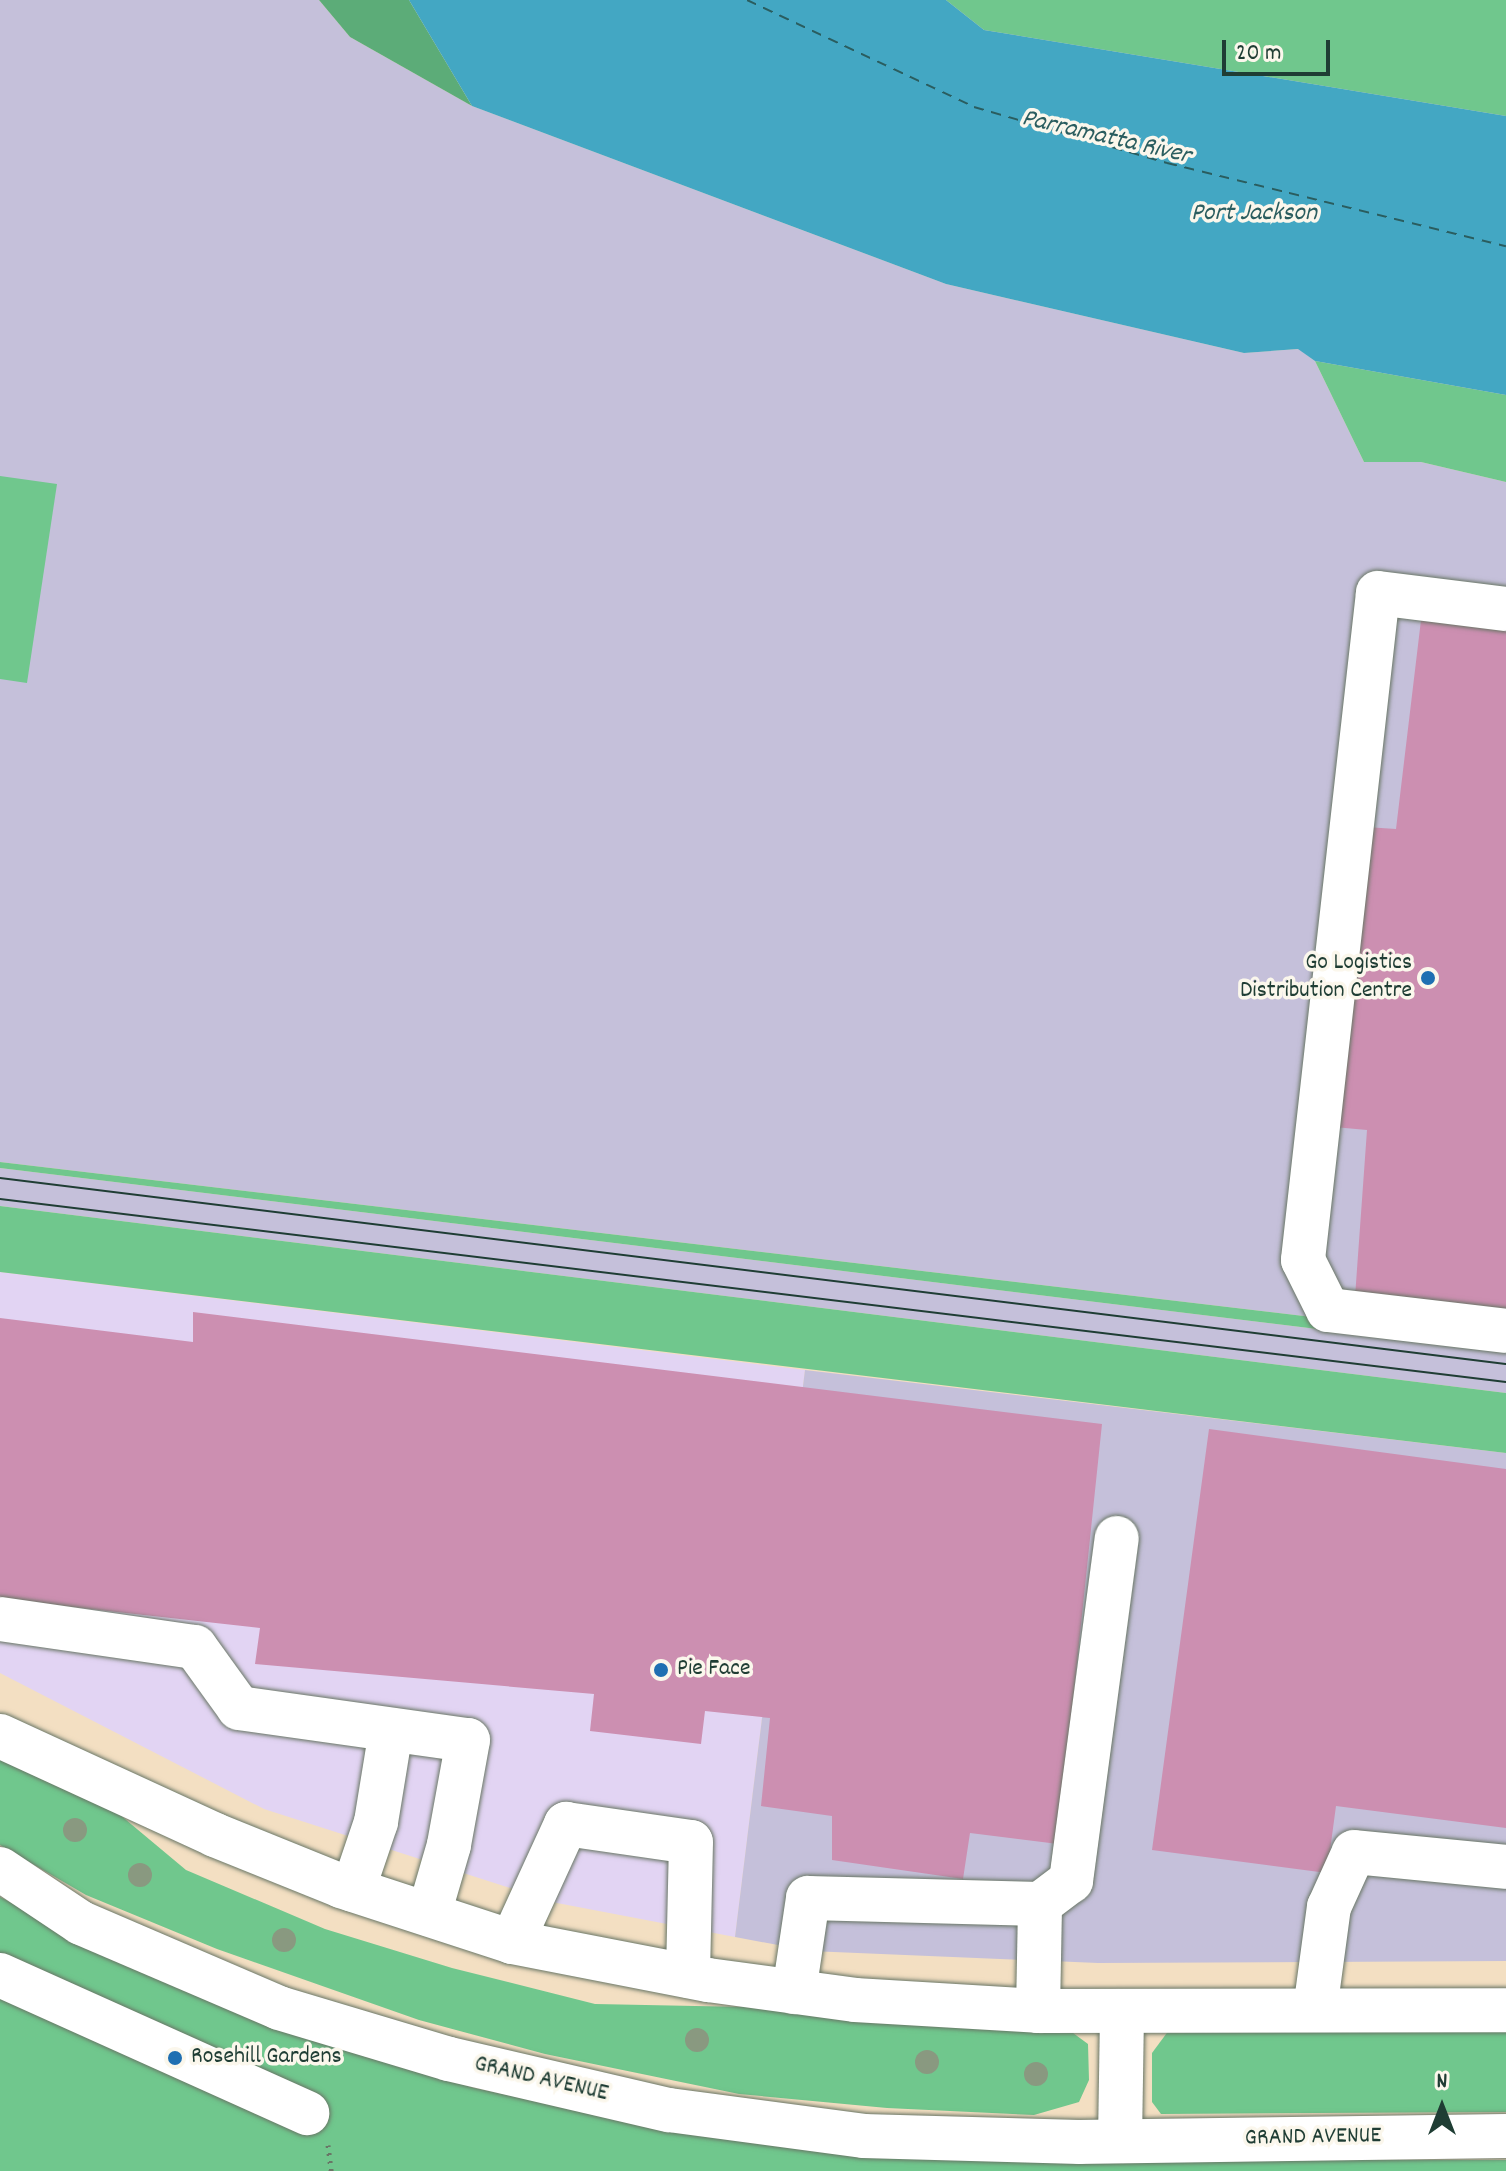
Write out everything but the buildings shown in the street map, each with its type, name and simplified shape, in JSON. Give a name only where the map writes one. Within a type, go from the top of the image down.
[{"type":"street","points":[[1506,609],[1378,593],[1303,1260],[1328,1310],[1506,1331]]},
{"type":"street","points":[[794,1992],[808,1898],[1040,1904],[1071,1881],[1117,1538]]},
{"type":"street","points":[[0,1619],[195,1647],[239,1708],[468,1740],[449,1845],[429,1914]]},
{"type":"street","points":[[353,1890],[376,1822],[391,1730]]},
{"type":"street","points":[[0,1736],[215,1835],[353,1890],[512,1942],[688,1976],[794,1992],[1038,2011],[1506,2010]]},
{"type":"street","points":[[512,1942],[566,1824],[691,1842],[688,1976]]},
{"type":"street","points":[[1315,2010],[1329,1907],[1354,1852],[1506,1867]]},
{"type":"street","name":"GRAND AVENUE","points":[[0,1869],[81,1923],[237,1990],[449,2059],[669,2110],[863,2136],[1120,2141],[1506,2136]]},
{"type":"street","points":[[1038,2011],[1040,1904]]},
{"type":"street","points":[[1329,1907],[1361,2010]]},
{"type":"street","points":[[0,1975],[307,2113]]},
{"type":"street","points":[[1120,2141],[1122,2011]]},
{"type":"shaded area","points":[[0,0],[319,0],[350,37],[472,106],[946,284],[1244,353],[1299,349],[1315,361],[1364,462],[1421,462],[1506,482],[1506,1340],[0,1162]]},
{"type":"shaded area","points":[[0,1168],[1506,1352],[1506,1393],[0,1206]]},
{"type":"shaded area","points":[[0,1272],[805,1370],[735,1937],[557,1903],[264,1809],[0,1673]]},
{"type":"shaded area","points":[[805,1370],[1506,1453],[1506,1961],[1098,1963],[810,1951],[735,1937]]},
{"type":"green space","points":[[319,0],[409,0],[472,106],[350,37]]},
{"type":"green space","points":[[946,0],[1506,0],[1506,116],[984,30]]},
{"type":"green space","points":[[1315,361],[1506,395],[1506,482],[1421,462],[1364,462]]},
{"type":"green space","points":[[0,476],[57,484],[27,683],[0,679]]},
{"type":"green space","points":[[0,1162],[1506,1340],[1506,1352],[0,1168]]},
{"type":"green space","points":[[0,1206],[1506,1393],[1506,1453],[0,1272]]},
{"type":"green space","points":[[0,1749],[113,1809],[186,1870],[325,1929],[452,1968],[595,2004],[746,2007],[1069,2030],[1088,2044],[1089,2080],[1079,2102],[1034,2115],[887,2108],[739,2094],[545,2054],[419,2020],[217,1949],[86,1895],[0,1845]]},
{"type":"green space","name":"Rosehill Gardens","points":[[0,1897],[128,1962],[322,2038],[474,2088],[570,2108],[1144,2160],[1506,2160],[1506,2171],[0,2171]]},
{"type":"green space","points":[[1506,2024],[1506,2112],[1161,2114],[1152,2102],[1152,2053],[1172,2026]]},
{"type":"water","name":"Port Jackson","points":[[409,0],[946,0],[984,30],[1506,116],[1506,395],[1315,361],[1298,349],[1244,353],[946,284],[472,106]]},
{"type":"ferry route","points":[[747,0],[974,107],[1167,163],[1506,246]]},
{"type":"tram line","points":[[0,1178],[1506,1364]]},
{"type":"tram line","points":[[0,1199],[1506,1382]]},
{"type":"place","name":"Go Logistics Distribution Centre","points":[[1428,978]]},
{"type":"place","name":"Pie Face","points":[[661,1670]]},
{"type":"place","name":"Rosehill Gardens","points":[[175,2058]]},
{"type":"water label","name":"Parramatta River","points":[[1106,138]]}]
